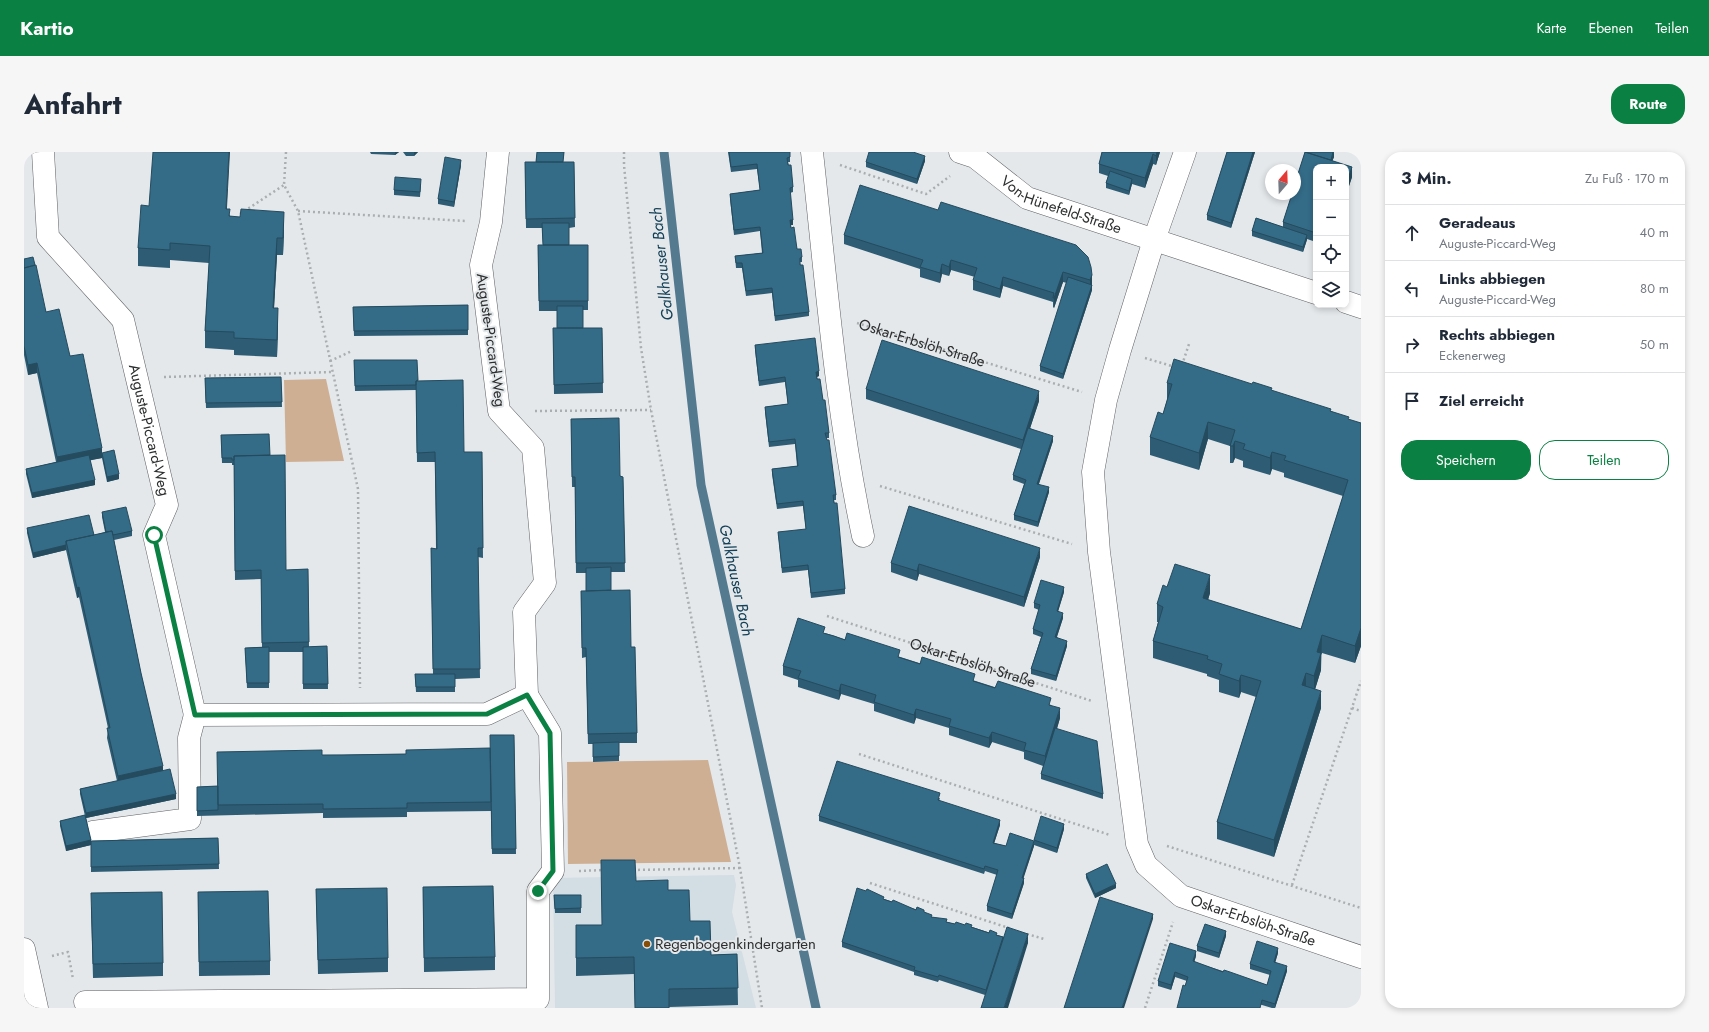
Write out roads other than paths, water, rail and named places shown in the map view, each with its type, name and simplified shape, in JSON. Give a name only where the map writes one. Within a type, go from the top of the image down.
[{"type":"street","name":"Auguste-Piccard-Weg","points":[[43,152],[48,237],[124,320],[167,505],[154,535],[195,715]]},
{"type":"street","name":"Auguste-Piccard-Weg","points":[[498,152],[491,222],[481,265],[499,411],[533,448],[545,583],[524,612],[527,695]]},
{"type":"street","points":[[1154,240],[1185,152]]},
{"type":"street","points":[[813,154],[830,314],[850,477],[863,536]]},
{"type":"street","name":"Von-Hünefeld-Straße","points":[[973,154],[1027,198],[1313,292]]},
{"type":"street","name":"Oskar-Erbslöh-Straße","points":[[1154,240],[1106,400],[1093,472],[1099,552],[1136,844],[1146,865],[1180,896],[1361,957]]},
{"type":"street","points":[[1349,303],[1361,307]]},
{"type":"street","points":[[85,1002],[538,999],[538,891],[553,871],[550,733],[527,695],[487,714],[195,715],[190,738],[190,819],[93,832]]},
{"type":"street","points":[[25,956],[37,1008]]},
{"type":"waterway","name":"Galkhauser Bach","points":[[664,152],[701,485],[816,1008]]},
{"type":"place","name":"Regenbogenkindergarten","points":[[647,944]]}]
